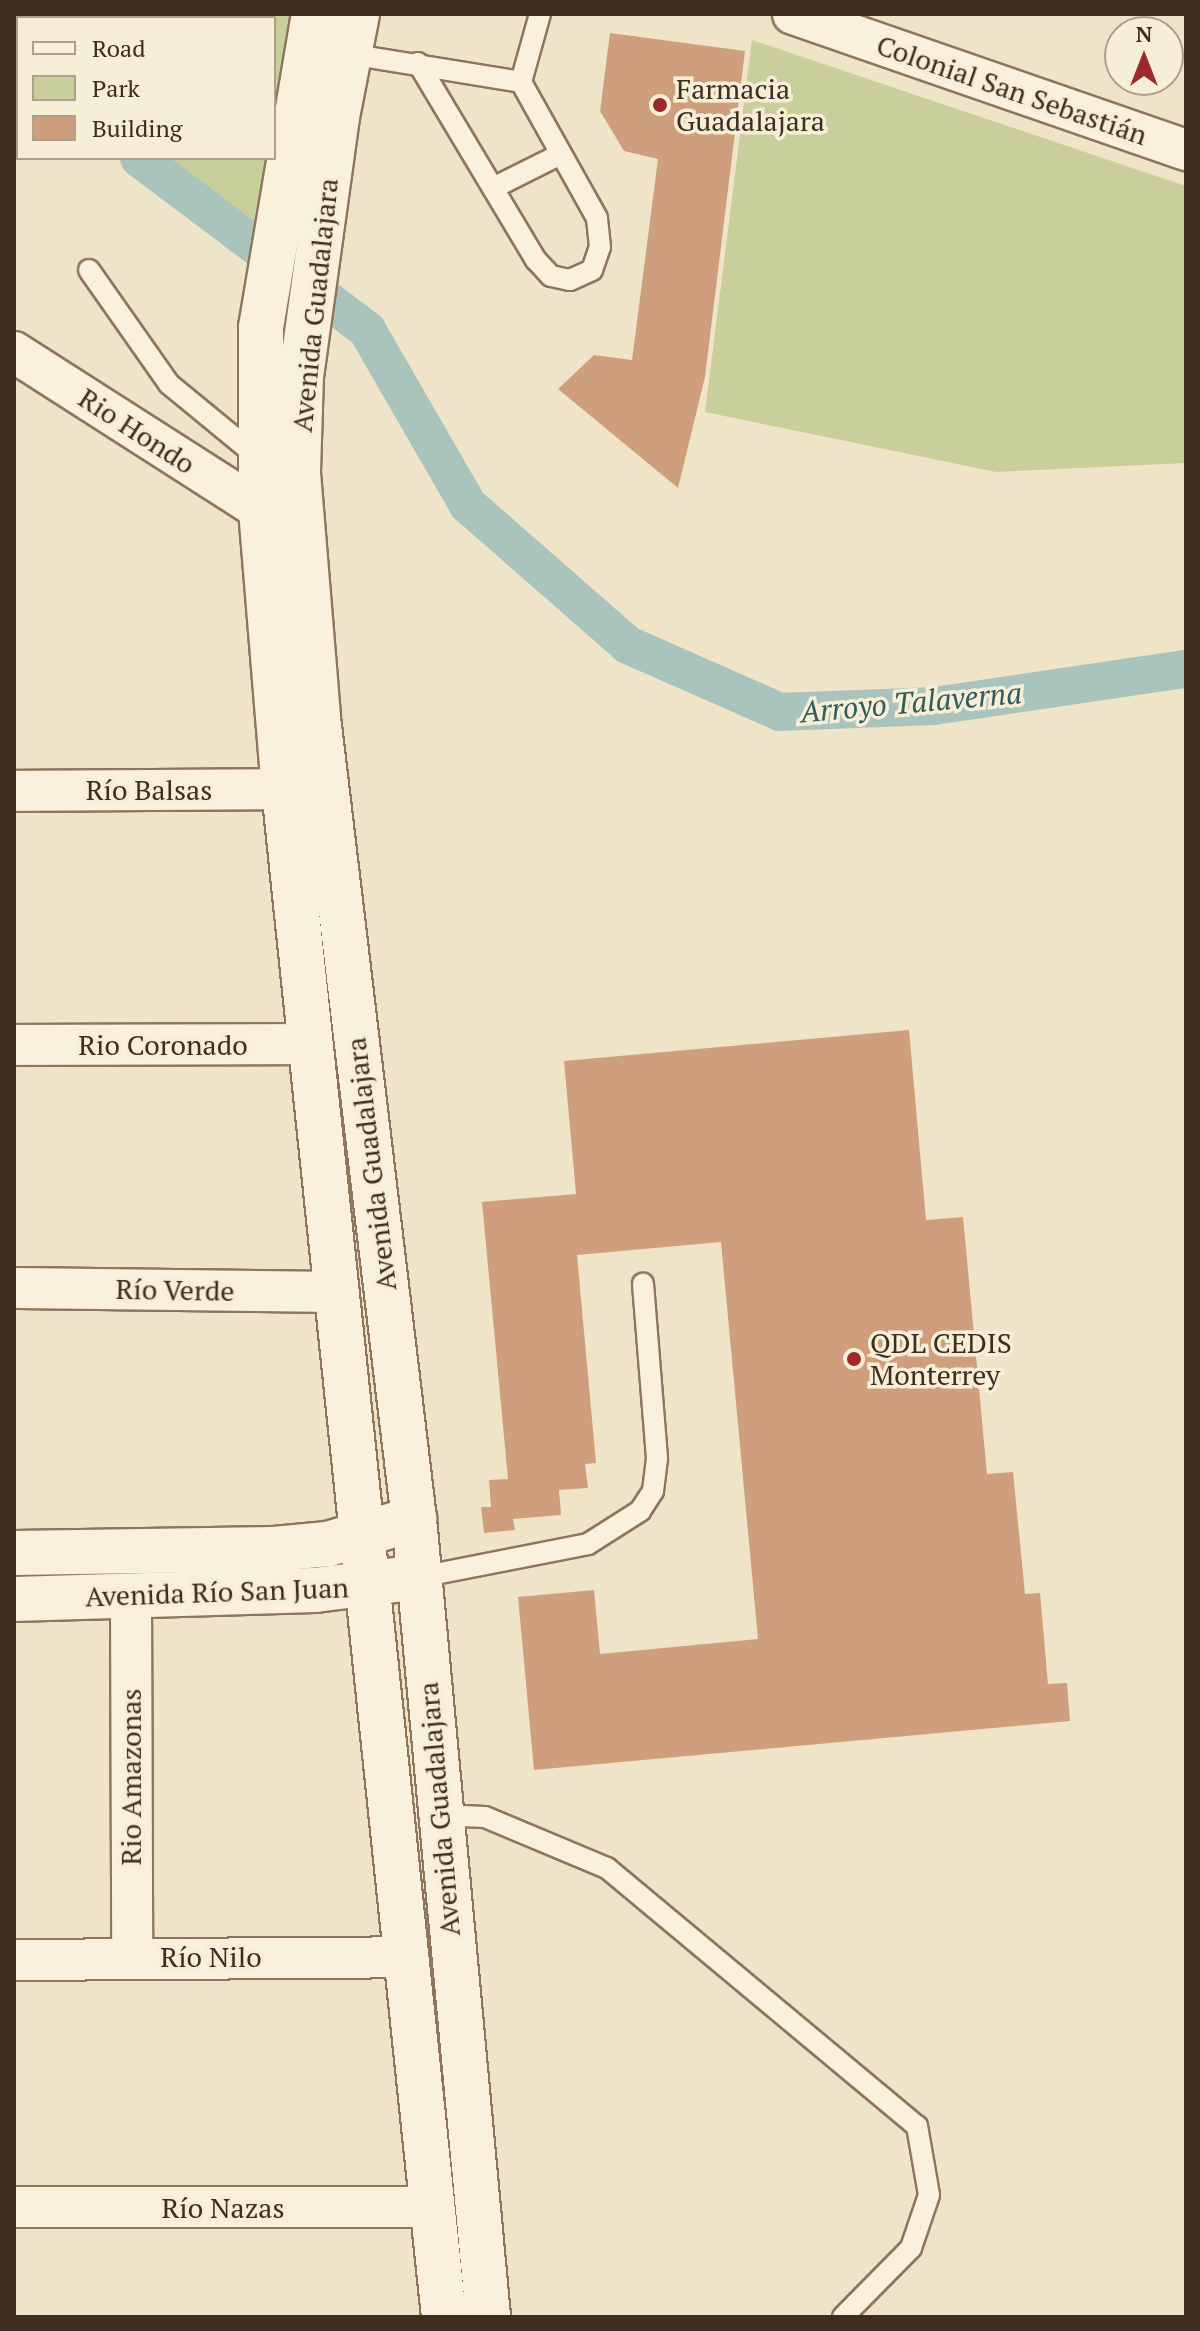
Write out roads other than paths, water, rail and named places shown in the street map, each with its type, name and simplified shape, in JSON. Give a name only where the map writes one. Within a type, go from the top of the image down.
[{"type":"main road","name":"Avenida Guadalajara","points":[[314,14],[273,238],[261,328],[261,510],[284,789],[336,1292],[365,1535],[444,2317]]},
{"type":"main road","name":"Avenida Guadalajara","points":[[353,34],[301,376],[298,473],[318,718],[420,1577],[439,1815],[488,2317]]},
{"type":"main road","name":"Avenida Río San Juan","points":[[14,1553],[274,1549],[365,1535],[414,1519]]},
{"type":"main road","name":"Avenida Río San Juan","points":[[14,1599],[131,1597],[368,1585],[420,1577]]},
{"type":"street","name":"Colonial San Sebastián","points":[[793,14],[1186,150]]},
{"type":"street","name":"Rio Hondo","points":[[14,352],[261,510]]},
{"type":"street","name":"Río Balsas","points":[[14,791],[284,789]]},
{"type":"street","name":"Rio Coronado","points":[[14,1045],[312,1044]]},
{"type":"street","name":"Río Verde","points":[[14,1288],[336,1292]]},
{"type":"street","name":"Rio Amazonas","points":[[131,1597],[132,1957]]},
{"type":"street","name":"Río Nilo","points":[[14,1960],[408,1957]]},
{"type":"street","name":"Río Nazas","points":[[14,2207],[432,2207]]},
{"type":"lane","points":[[418,63],[493,188],[551,276],[570,280],[592,270],[600,247],[597,218],[559,155],[521,82],[540,14]]},
{"type":"lane","points":[[353,34],[418,63],[521,82]]},
{"type":"lane","points":[[493,188],[559,155]]},
{"type":"lane","points":[[89,270],[169,384],[259,458]]},
{"type":"lane","points":[[420,1577],[588,1544],[640,1511],[653,1491],[657,1458],[643,1284]]},
{"type":"lane","points":[[439,1815],[485,1817],[607,1868],[917,2126],[929,2195],[911,2248],[843,2317]]},
{"type":"waterway","name":"Arroyo Talaverna","points":[[142,160],[367,330],[468,505],[628,645],[780,712],[934,706],[1186,669]]},
{"type":"place","name":"Farmacia Guadalajara","points":[[660,105]]},
{"type":"place","name":"QDL CEDIS Monterrey","points":[[854,1359]]}]
